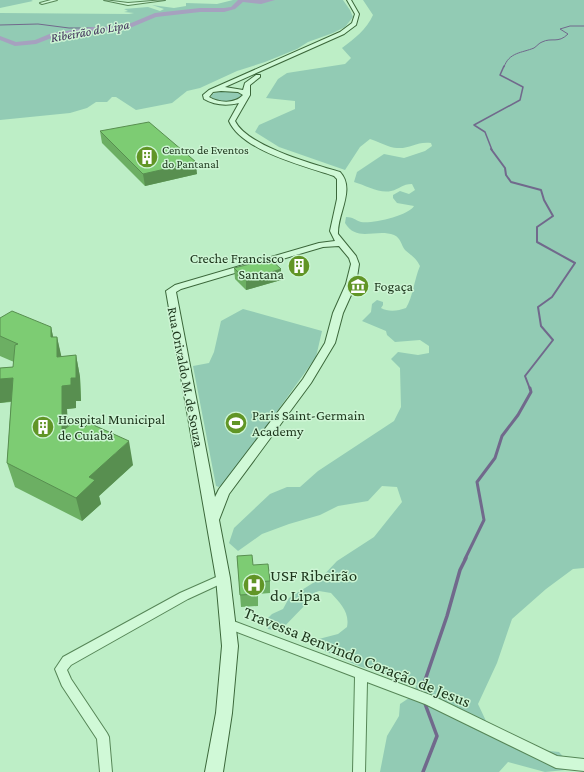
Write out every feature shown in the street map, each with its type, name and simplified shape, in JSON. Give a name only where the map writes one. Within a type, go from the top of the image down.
[{"type":"main road","points":[[245,96],[229,103],[214,102],[206,98],[208,93],[326,41],[349,28],[354,24],[357,14],[349,0]]},
{"type":"main road","points":[[355,0],[363,14]]},
{"type":"main road","points":[[334,234],[342,187],[342,178],[274,151],[242,136],[234,129],[232,124],[236,111],[245,96],[247,84],[252,78],[332,42],[348,34],[361,24]]},
{"type":"main road","points":[[216,90],[234,89],[245,96]]},
{"type":"main road","points":[[229,103],[236,111]]},
{"type":"main road","name":"Rua Orivaldo M. de Souza","points":[[212,524],[217,506],[224,492],[266,439],[326,351],[338,313],[351,284],[354,270],[353,258],[334,234],[322,245]]},
{"type":"main road","name":"Rua Orivaldo M. de Souza","points":[[214,772],[224,713],[230,646],[223,578],[171,291],[178,287],[322,245],[342,243]]},
{"type":"main road","points":[[207,492],[224,492]]},
{"type":"street","points":[[42,3],[55,0]]},
{"type":"street","points":[[107,0],[128,4],[163,0]]},
{"type":"street","points":[[106,772],[103,736],[66,682],[61,669],[66,661],[184,596],[223,578]]},
{"type":"street","name":"Travessa Benvindo Coração de Jesus","points":[[228,624],[362,676],[429,700],[556,762],[584,765]]},
{"type":"street","points":[[359,772],[362,676]]},
{"type":"green space","points":[[0,0],[31,0],[33,1],[0,8]]},
{"type":"green space","points":[[233,0],[343,0],[353,17],[345,27],[333,33],[308,42],[297,49],[265,62],[237,71],[200,88],[187,91],[172,103],[136,110],[116,97],[112,97],[107,102],[96,102],[87,108],[70,113],[0,120],[0,13],[129,14],[134,13],[124,12],[128,11],[124,9],[148,7],[160,11],[164,9],[152,5],[174,8],[186,6],[186,3],[217,4]]},
{"type":"green space","points":[[363,0],[584,0],[584,568],[573,569],[546,589],[512,619],[497,663],[478,704],[486,721],[530,749],[559,752],[567,761],[565,770],[545,772],[508,762],[499,772],[380,772],[387,736],[399,716],[400,704],[412,696],[417,684],[402,677],[361,667],[311,645],[315,640],[338,634],[347,627],[348,622],[346,612],[331,593],[319,591],[309,595],[307,603],[280,631],[268,629],[264,622],[272,614],[283,609],[289,598],[321,578],[337,561],[374,537],[402,502],[397,487],[382,486],[368,501],[338,506],[320,515],[262,534],[238,551],[229,543],[234,528],[270,494],[287,487],[300,487],[318,471],[394,421],[401,407],[400,368],[391,359],[398,352],[418,355],[429,353],[429,346],[420,340],[395,342],[387,335],[386,331],[362,321],[371,312],[372,304],[377,300],[383,302],[381,308],[390,311],[406,308],[420,266],[414,257],[405,250],[400,240],[396,236],[387,233],[361,234],[350,229],[345,223],[346,217],[361,222],[373,222],[397,216],[410,210],[414,206],[397,203],[393,198],[393,195],[400,191],[409,194],[415,190],[412,184],[387,192],[377,190],[354,182],[357,172],[384,154],[404,158],[425,151],[432,146],[431,143],[422,143],[402,148],[394,148],[370,139],[360,147],[345,170],[279,147],[255,132],[259,125],[295,109],[295,101],[266,98],[278,79],[287,73],[345,64],[351,58],[342,48],[364,29],[373,15]]},
{"type":"green space","points":[[220,91],[238,92],[242,96],[231,101],[223,101],[211,97],[212,94]]},
{"type":"green space","name":"Paris Saint-Germain Academy","points":[[243,309],[322,331],[316,357],[227,481],[219,487],[216,486],[193,366],[209,363],[214,352],[221,321]]},
{"type":"building","name":"Centro de Eventos do Pantanal","points":[[149,122],[196,162],[143,174],[100,131]]},
{"type":"building","points":[[270,259],[281,269],[246,280],[234,268]]},
{"type":"building","name":"Hospital Municipal de Cuiabá","points":[[12,311],[51,327],[51,337],[57,337],[57,357],[76,355],[76,378],[71,378],[71,385],[62,386],[62,431],[74,422],[85,427],[89,423],[129,441],[89,477],[95,480],[76,498],[7,463],[13,378],[0,379],[0,368],[13,367],[15,345],[18,344],[0,336],[0,318]]},
{"type":"building","points":[[252,555],[253,565],[268,564],[270,581],[257,582],[258,594],[240,595],[237,556]]},
{"type":"waterway","name":"Ribeirão do Lipa","points":[[0,38],[15,44],[36,42],[52,35],[93,29],[125,28],[155,15],[200,10],[224,10],[233,8],[242,0],[261,2],[272,0]]},
{"type":"waterway","points":[[0,25],[38,24],[69,28],[100,28]]},
{"type":"waterway","points":[[504,67],[509,58],[516,54],[534,48],[542,42],[561,39],[568,34],[560,29],[570,26],[584,26]]},
{"type":"waterway","points":[[492,150],[485,132],[474,125],[520,100],[523,87],[500,75],[504,66]]},
{"type":"waterway","points":[[491,149],[505,168],[506,175],[511,182],[541,190],[544,200],[553,216],[537,227],[537,242],[575,263],[552,297],[538,307],[541,326],[553,340],[525,376],[530,389]]},
{"type":"waterway","points":[[465,559],[484,520],[477,482],[495,458],[502,436],[518,415],[531,392],[530,388]]},
{"type":"waterway","points":[[422,695],[421,692],[447,616],[460,570],[466,558]]},
{"type":"waterway","points":[[423,772],[437,736],[424,701]]},
{"type":"place","name":"Centro de Eventos do Pantanal","points":[[147,157]]},
{"type":"place","name":"Creche Francisco Santana","points":[[299,266]]},
{"type":"place","name":"Fogaça","points":[[358,286]]},
{"type":"place","name":"Paris Saint-Germain Academy","points":[[236,423]]},
{"type":"place","name":"Hospital Municipal de Cuiabá","points":[[43,427]]},
{"type":"place","name":"USF Ribeirão do Lipa","points":[[254,585]]}]
